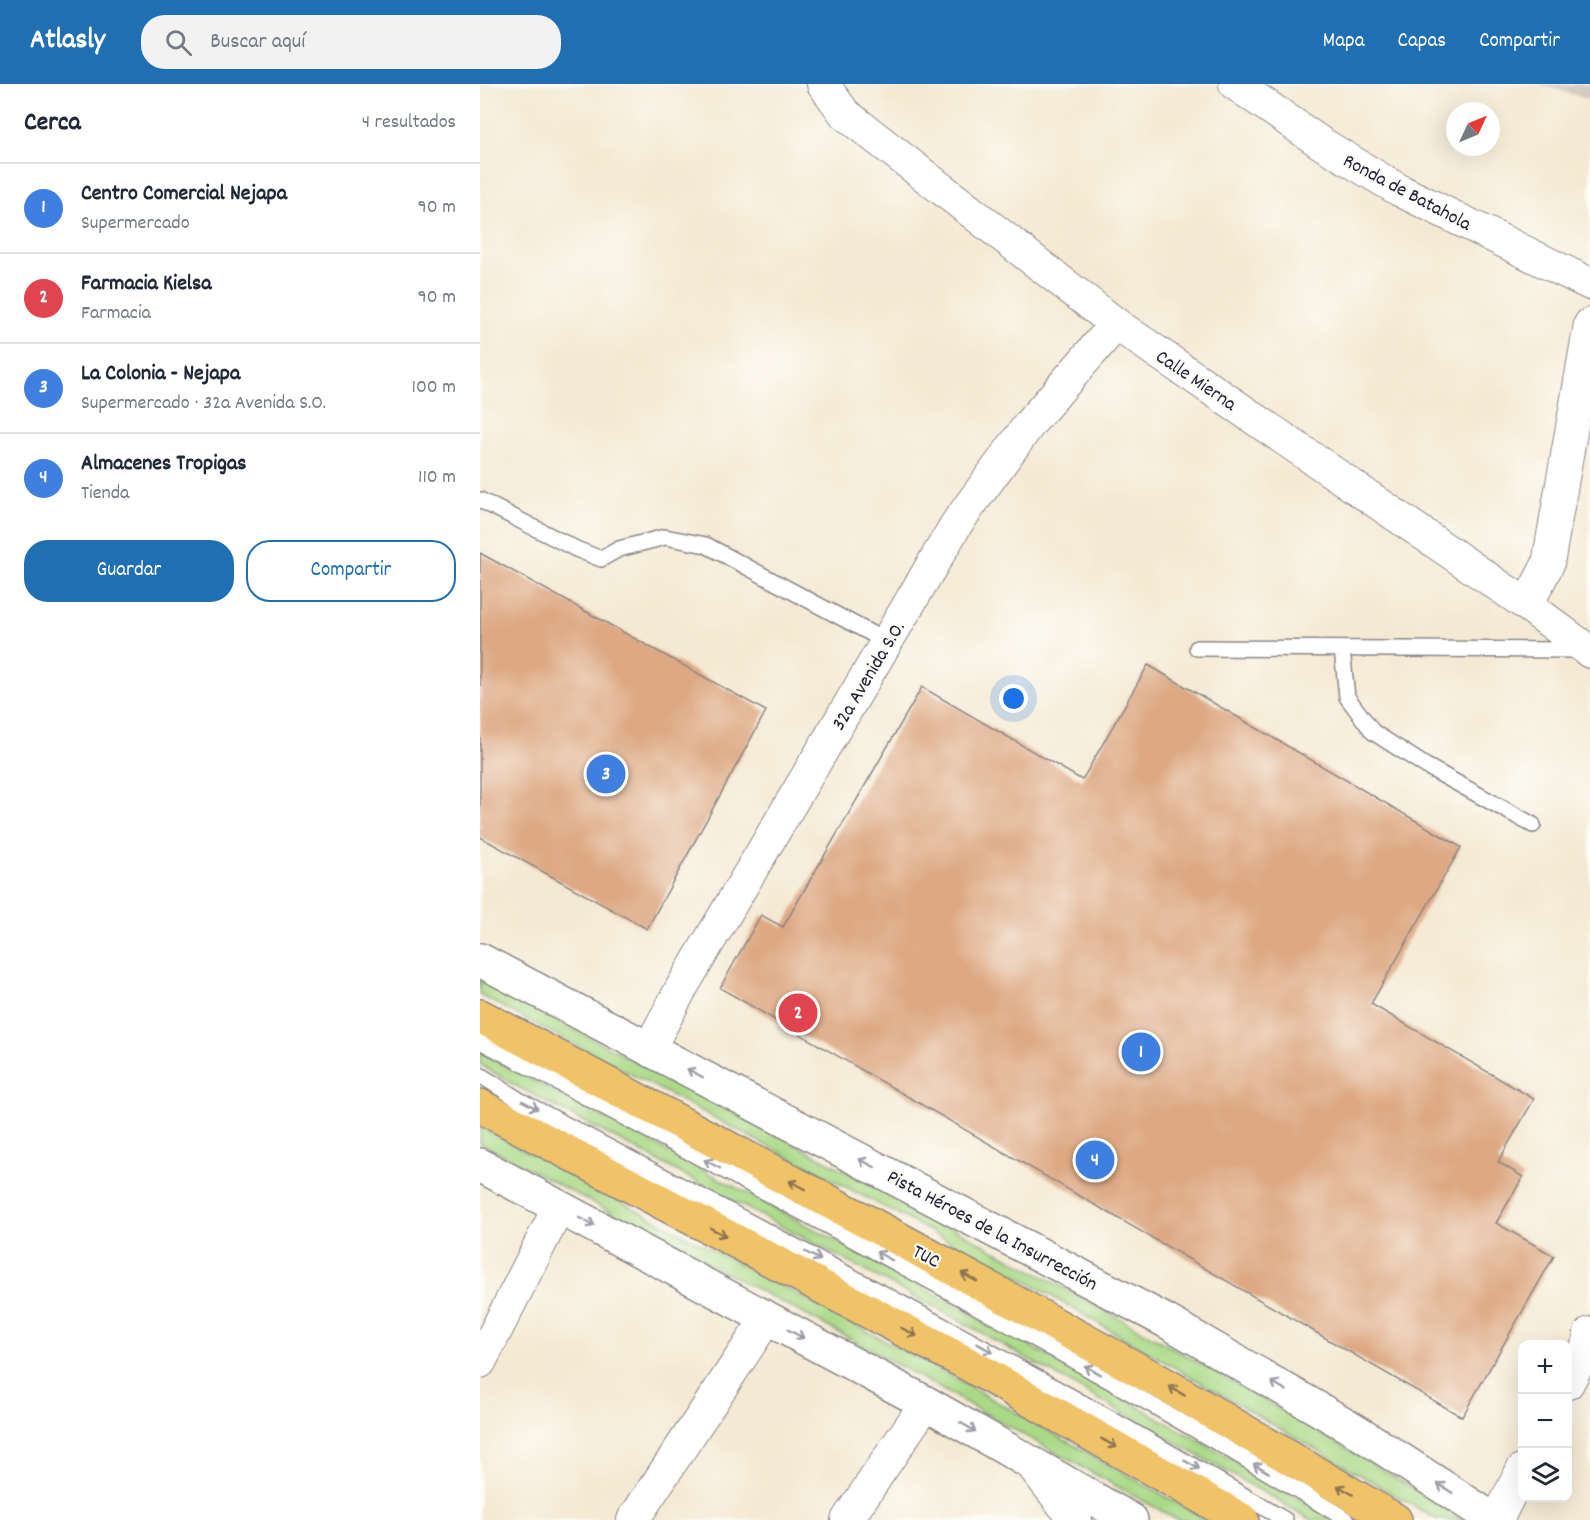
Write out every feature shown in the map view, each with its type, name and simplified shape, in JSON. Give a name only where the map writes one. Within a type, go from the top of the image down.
[{"type":"main road","points":[[480,1016],[889,1233],[1166,1385],[1395,1520]]},
{"type":"main road","points":[[480,1106],[966,1363],[1242,1520]]},
{"type":"street","name":"Calle Mierna","points":[[823,84],[845,114],[1116,324],[1527,605],[1589,651]]},
{"type":"street","name":"Ronda de Batahola","points":[[1235,84],[1321,143],[1399,190],[1590,284]]},
{"type":"street","name":"32a Avenida S.O.","points":[[649,1049],[682,987],[957,523],[1031,422],[1116,324]]},
{"type":"street","points":[[1527,605],[1548,564],[1590,324]]},
{"type":"street","name":"Pista Héroes de la Insurrección","points":[[480,960],[1166,1321],[1355,1430],[1495,1520]]},
{"type":"street","points":[[480,1165],[926,1403],[1131,1520]]},
{"type":"street","points":[[480,1362],[560,1207]]},
{"type":"street","points":[[633,1520],[767,1318]]},
{"type":"street","points":[[1572,1375],[1589,1342],[1590,1333]]},
{"type":"street","points":[[847,1520],[926,1403]]},
{"type":"street","points":[[1032,1465],[1064,1515]]},
{"type":"street","points":[[1495,1520],[1518,1477]]},
{"type":"lane","points":[[480,500],[576,549],[601,559],[619,549],[665,537],[706,544],[887,642]]},
{"type":"lane","points":[[1197,648],[1589,651]]},
{"type":"lane","points":[[1342,648],[1347,697],[1372,732],[1426,766],[1533,825]]},
{"type":"lane","name":"TUC","points":[[480,1041],[998,1317],[1227,1448],[1347,1520]]},
{"type":"lane","points":[[480,1075],[521,1101],[952,1330],[1188,1462],[1285,1520]]},
{"type":"shaded area","points":[[1539,84],[1590,84],[1590,100]]},
{"type":"green space","points":[[480,980],[1101,1308],[1344,1447],[1464,1520],[1438,1520],[1029,1283],[480,995]]},
{"type":"green space","points":[[480,1052],[1017,1339],[1230,1458],[1335,1520],[1312,1520],[966,1324],[509,1082],[480,1064]]},
{"type":"green space","points":[[480,1127],[942,1371],[1207,1520],[1178,1520],[838,1332],[480,1143]]},
{"type":"building","points":[[480,553],[766,711],[647,929],[480,837]]},
{"type":"building","points":[[1148,665],[1461,847],[1371,1004],[1534,1099],[1498,1162],[1523,1177],[1496,1223],[1554,1256],[1462,1417],[720,988],[761,915],[783,927],[922,687],[1082,780]]},
{"type":"place","name":"La Colonia - Nejapa","points":[[606,774]]},
{"type":"place","name":"Farmacia Kielsa","points":[[798,1013]]},
{"type":"place","name":"Centro Comercial Nejapa","points":[[1141,1052]]},
{"type":"place","name":"Almacenes Tropigas","points":[[1095,1160]]}]
